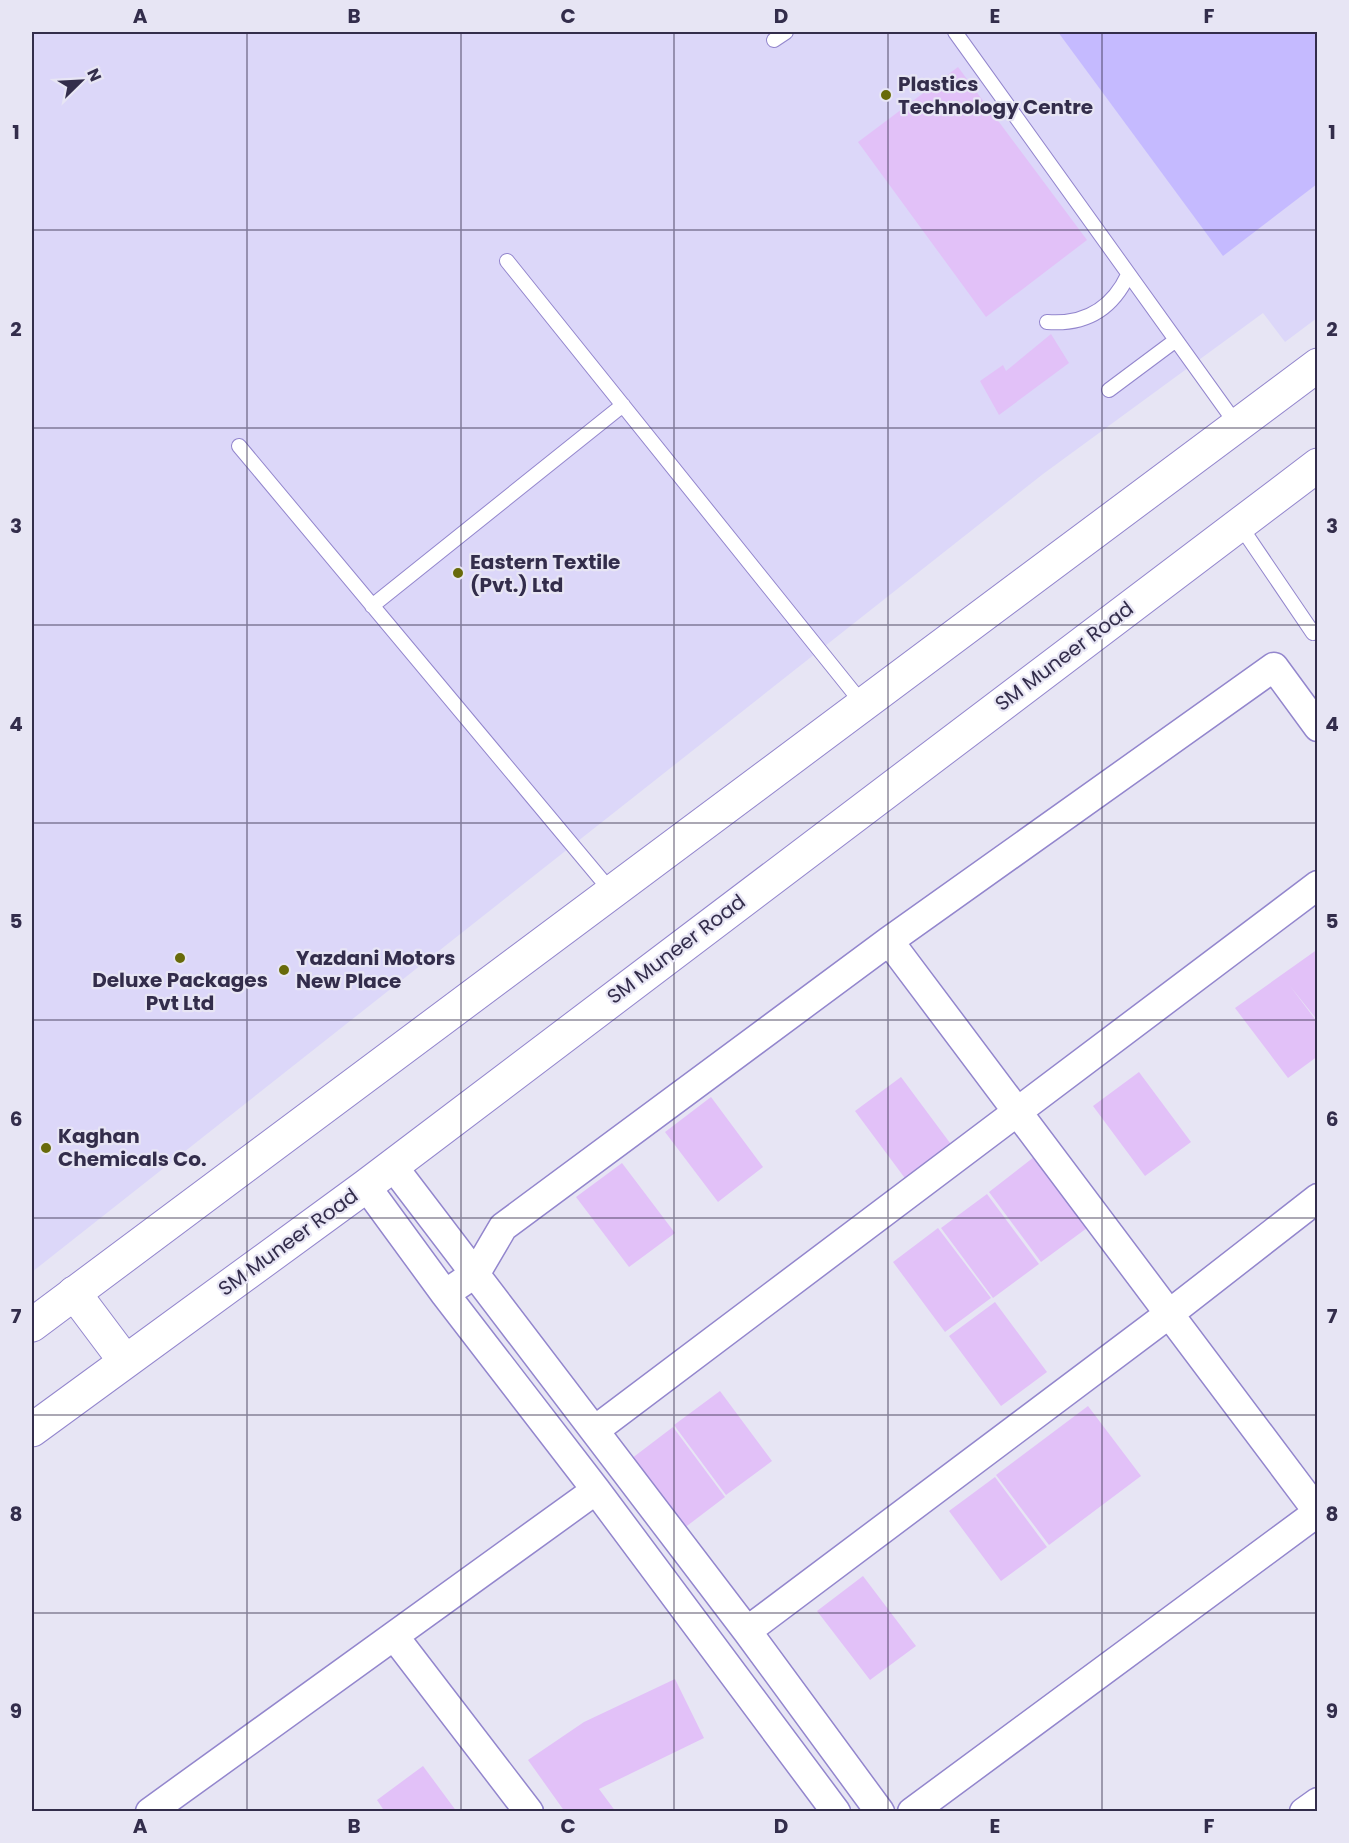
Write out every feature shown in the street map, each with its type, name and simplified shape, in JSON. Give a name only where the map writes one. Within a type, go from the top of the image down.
[{"type":"main road","points":[[32,1324],[374,1070],[610,890],[1317,365]]},
{"type":"main road","name":"SM Muneer Road","points":[[32,1430],[366,1186],[1317,465]]},
{"type":"main road","points":[[74,1293],[125,1361]]},
{"type":"street","points":[[445,1294],[476,1273],[504,1227],[889,941],[1274,667],[1317,727]]},
{"type":"street","points":[[595,1430],[1317,885]]},
{"type":"street","points":[[889,941],[1317,1512],[912,1812]]},
{"type":"street","points":[[392,1165],[747,1630],[880,1812]]},
{"type":"street","points":[[366,1186],[836,1812]]},
{"type":"street","points":[[747,1630],[1169,1314],[1317,1198]]},
{"type":"street","points":[[150,1812],[596,1490]]},
{"type":"street","points":[[394,1636],[529,1812]]},
{"type":"street","points":[[1304,1812],[1317,1802]]},
{"type":"lane","points":[[774,40],[786,32]]},
{"type":"lane","points":[[955,32],[1237,425]]},
{"type":"lane","points":[[507,261],[862,702]]},
{"type":"lane","points":[[1047,322],[1073,322],[1096,314],[1121,290],[1128,274]]},
{"type":"lane","points":[[1109,390],[1176,340]]},
{"type":"lane","points":[[372,606],[623,405]]},
{"type":"lane","points":[[239,446],[610,890]]},
{"type":"lane","points":[[1239,524],[1313,633],[1317,631]]},
{"type":"shaded area","points":[[32,32],[1317,32],[1317,318],[1285,342],[1263,313],[1043,474],[32,1272]]},
{"type":"shaded area","points":[[1058,32],[1317,32],[1317,184],[1223,256]]},
{"type":"building","points":[[958,67],[1087,240],[986,317],[858,142]]},
{"type":"building","points":[[1051,334],[1069,363],[999,415],[980,381],[1003,365],[1006,371]]},
{"type":"building","points":[[1318,949],[1318,1021],[1290,986],[1318,1023],[1318,1056],[1288,1078],[1235,1008]]},
{"type":"building","points":[[1139,1072],[1191,1142],[1145,1176],[1093,1106]]},
{"type":"building","points":[[901,1077],[953,1147],[907,1181],[855,1111]]},
{"type":"building","points":[[711,1097],[763,1167],[718,1202],[665,1132]]},
{"type":"building","points":[[1034,1157],[1087,1228],[1041,1262],[989,1192]]},
{"type":"building","points":[[622,1163],[675,1233],[629,1267],[576,1197]]},
{"type":"building","points":[[987,1194],[1039,1264],[993,1298],[941,1228]]},
{"type":"building","points":[[938,1228],[991,1298],[945,1332],[893,1262]]},
{"type":"building","points":[[995,1302],[1047,1372],[1001,1406],[949,1336]]},
{"type":"building","points":[[720,1391],[772,1461],[726,1495],[674,1425]]},
{"type":"building","points":[[1088,1406],[1141,1476],[1049,1545],[996,1475]]},
{"type":"building","points":[[673,1427],[725,1497],[679,1532],[627,1462]]},
{"type":"building","points":[[995,1477],[1047,1547],[1001,1581],[949,1511]]},
{"type":"building","points":[[863,1576],[916,1646],[870,1680],[817,1611]]},
{"type":"building","points":[[675,1679],[704,1738],[599,1789],[616,1812],[565,1812],[528,1760],[584,1722]]},
{"type":"building","points":[[423,1766],[457,1812],[385,1812],[377,1800]]},
{"type":"place","name":"Plastics Technology Centre","points":[[886,95]]},
{"type":"place","name":"Eastern Textile (Pvt.) Ltd","points":[[458,573]]},
{"type":"place","name":"Deluxe Packages Pvt Ltd","points":[[180,958]]},
{"type":"place","name":"Yazdani Motors New Place","points":[[284,970]]},
{"type":"place","name":"Kaghan Chemicals Co.","points":[[46,1148]]}]
